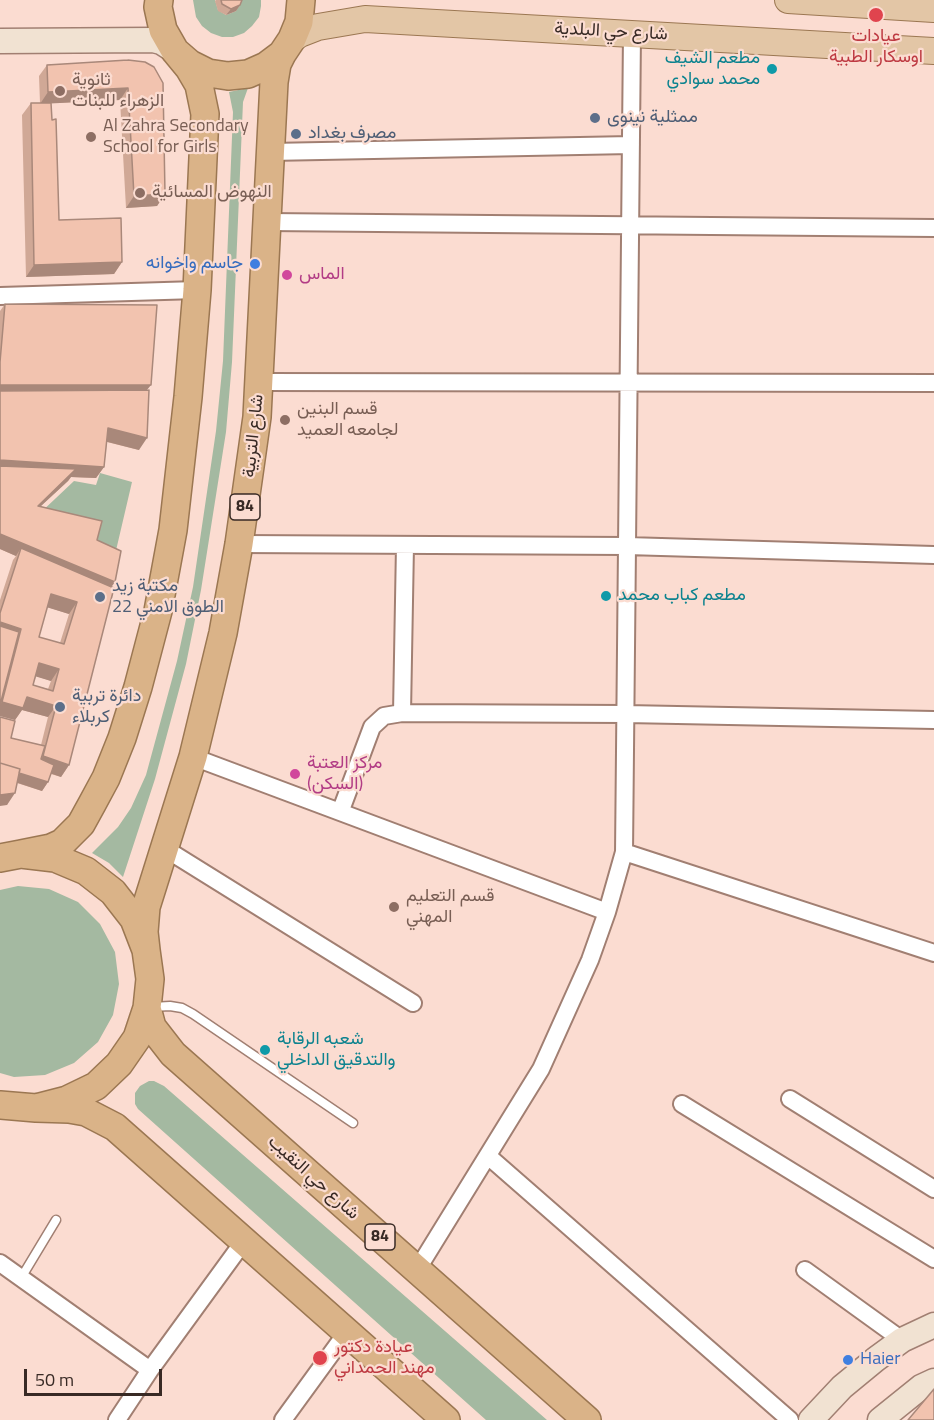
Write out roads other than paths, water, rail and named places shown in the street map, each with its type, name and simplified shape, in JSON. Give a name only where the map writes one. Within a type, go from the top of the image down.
[{"type":"highway","name":"84","points":[[11,856],[51,849],[62,843],[81,824],[106,777],[122,738],[138,687],[158,611],[173,530],[197,290],[204,105],[194,76],[163,30],[158,7],[159,0]]},
{"type":"highway","name":"84","points":[[175,51],[190,64],[208,73],[228,76],[248,74],[266,66],[287,46],[299,22],[301,0]]},
{"type":"highway","name":"شارع التربية","points":[[146,950],[144,932],[146,907],[193,757],[223,633],[252,463],[260,382],[274,82],[277,64],[287,46]]},
{"type":"highway","name":"84","points":[[11,856],[55,858],[86,871],[113,892],[134,919],[146,950],[150,979],[147,1008],[137,1038],[119,1064],[96,1086],[67,1100],[36,1108]]},
{"type":"highway","name":"شارع حي النقيب","points":[[147,1008],[152,1027],[173,1054],[587,1420]]},
{"type":"highway","name":"84","points":[[3,1109],[36,1108],[86,1112],[115,1127],[447,1420]]},
{"type":"main road","points":[[788,0],[934,9]]},
{"type":"main road","name":"شارع حي البلدية","points":[[287,46],[309,29],[400,10],[632,34],[934,51]]},
{"type":"main road","points":[[0,41],[153,40],[175,51]]},
{"type":"main road","points":[[811,1420],[842,1387],[902,1340],[934,1325]]},
{"type":"main road","points":[[880,1420],[921,1387],[934,1381]]},
{"type":"street","points":[[417,1270],[541,1069],[590,960],[607,912],[624,852],[632,34]]},
{"type":"street","points":[[270,152],[631,145]]},
{"type":"street","points":[[267,222],[934,228]]},
{"type":"street","points":[[0,296],[197,290]]},
{"type":"street","points":[[260,382],[934,383]]},
{"type":"street","points":[[239,544],[627,546],[934,555]]},
{"type":"street","points":[[402,713],[405,545]]},
{"type":"street","points":[[341,810],[372,727],[384,716],[402,713],[626,714],[934,720]]},
{"type":"street","points":[[193,757],[341,810],[607,912]]},
{"type":"street","points":[[164,848],[413,1003]]},
{"type":"street","points":[[624,852],[934,953]]},
{"type":"street","points":[[790,1099],[934,1189]]},
{"type":"street","points":[[682,1104],[934,1259]]},
{"type":"street","points":[[488,1156],[790,1420]]},
{"type":"street","points":[[117,1420],[150,1370],[244,1241]]},
{"type":"street","points":[[0,1263],[150,1370]]},
{"type":"street","points":[[805,1270],[902,1340]]},
{"type":"street","points":[[283,1420],[347,1332]]},
{"type":"lane","points":[[147,1008],[170,1006],[182,1008],[193,1014],[353,1123]]},
{"type":"lane","points":[[21,1278],[56,1220]]},
{"type":"place","name":"عيادات اوسكار الطبية","points":[[876,15]]},
{"type":"place","name":"مطعم الشيف محمد سوادي","points":[[772,69]]},
{"type":"place","name":"ثانوية الزهراء للبنات","points":[[60,91]]},
{"type":"place","name":"ممثلية نينوى","points":[[595,118]]},
{"type":"place","name":"مصرف بغداد","points":[[296,134]]},
{"type":"place","name":"Al Zahra Secondary School for Girls","points":[[91,137]]},
{"type":"place","name":"النهوض المسائية","points":[[140,193]]},
{"type":"place","name":"جاسم واخوانه","points":[[255,264]]},
{"type":"place","name":"الماس","points":[[287,275]]},
{"type":"place","name":"قسم البنين لجامعه العميد","points":[[285,420]]},
{"type":"place","name":"مطعم كباب محمد","points":[[606,596]]},
{"type":"place","name":"مكتبة زيد الطوق الامني 22","points":[[100,597]]},
{"type":"place","name":"دائرة تربية كربلاء","points":[[60,707]]},
{"type":"place","name":"مركز العتبة (السكن)","points":[[295,774]]},
{"type":"place","name":"قسم التعليم المهني","points":[[394,907]]},
{"type":"place","name":"شعبه الرقابة والتدقيق الداخلي","points":[[265,1050]]},
{"type":"place","name":"عيادة دكتور مهند الحمداني","points":[[320,1358]]},
{"type":"place","name":"Haier","points":[[848,1360]]}]
